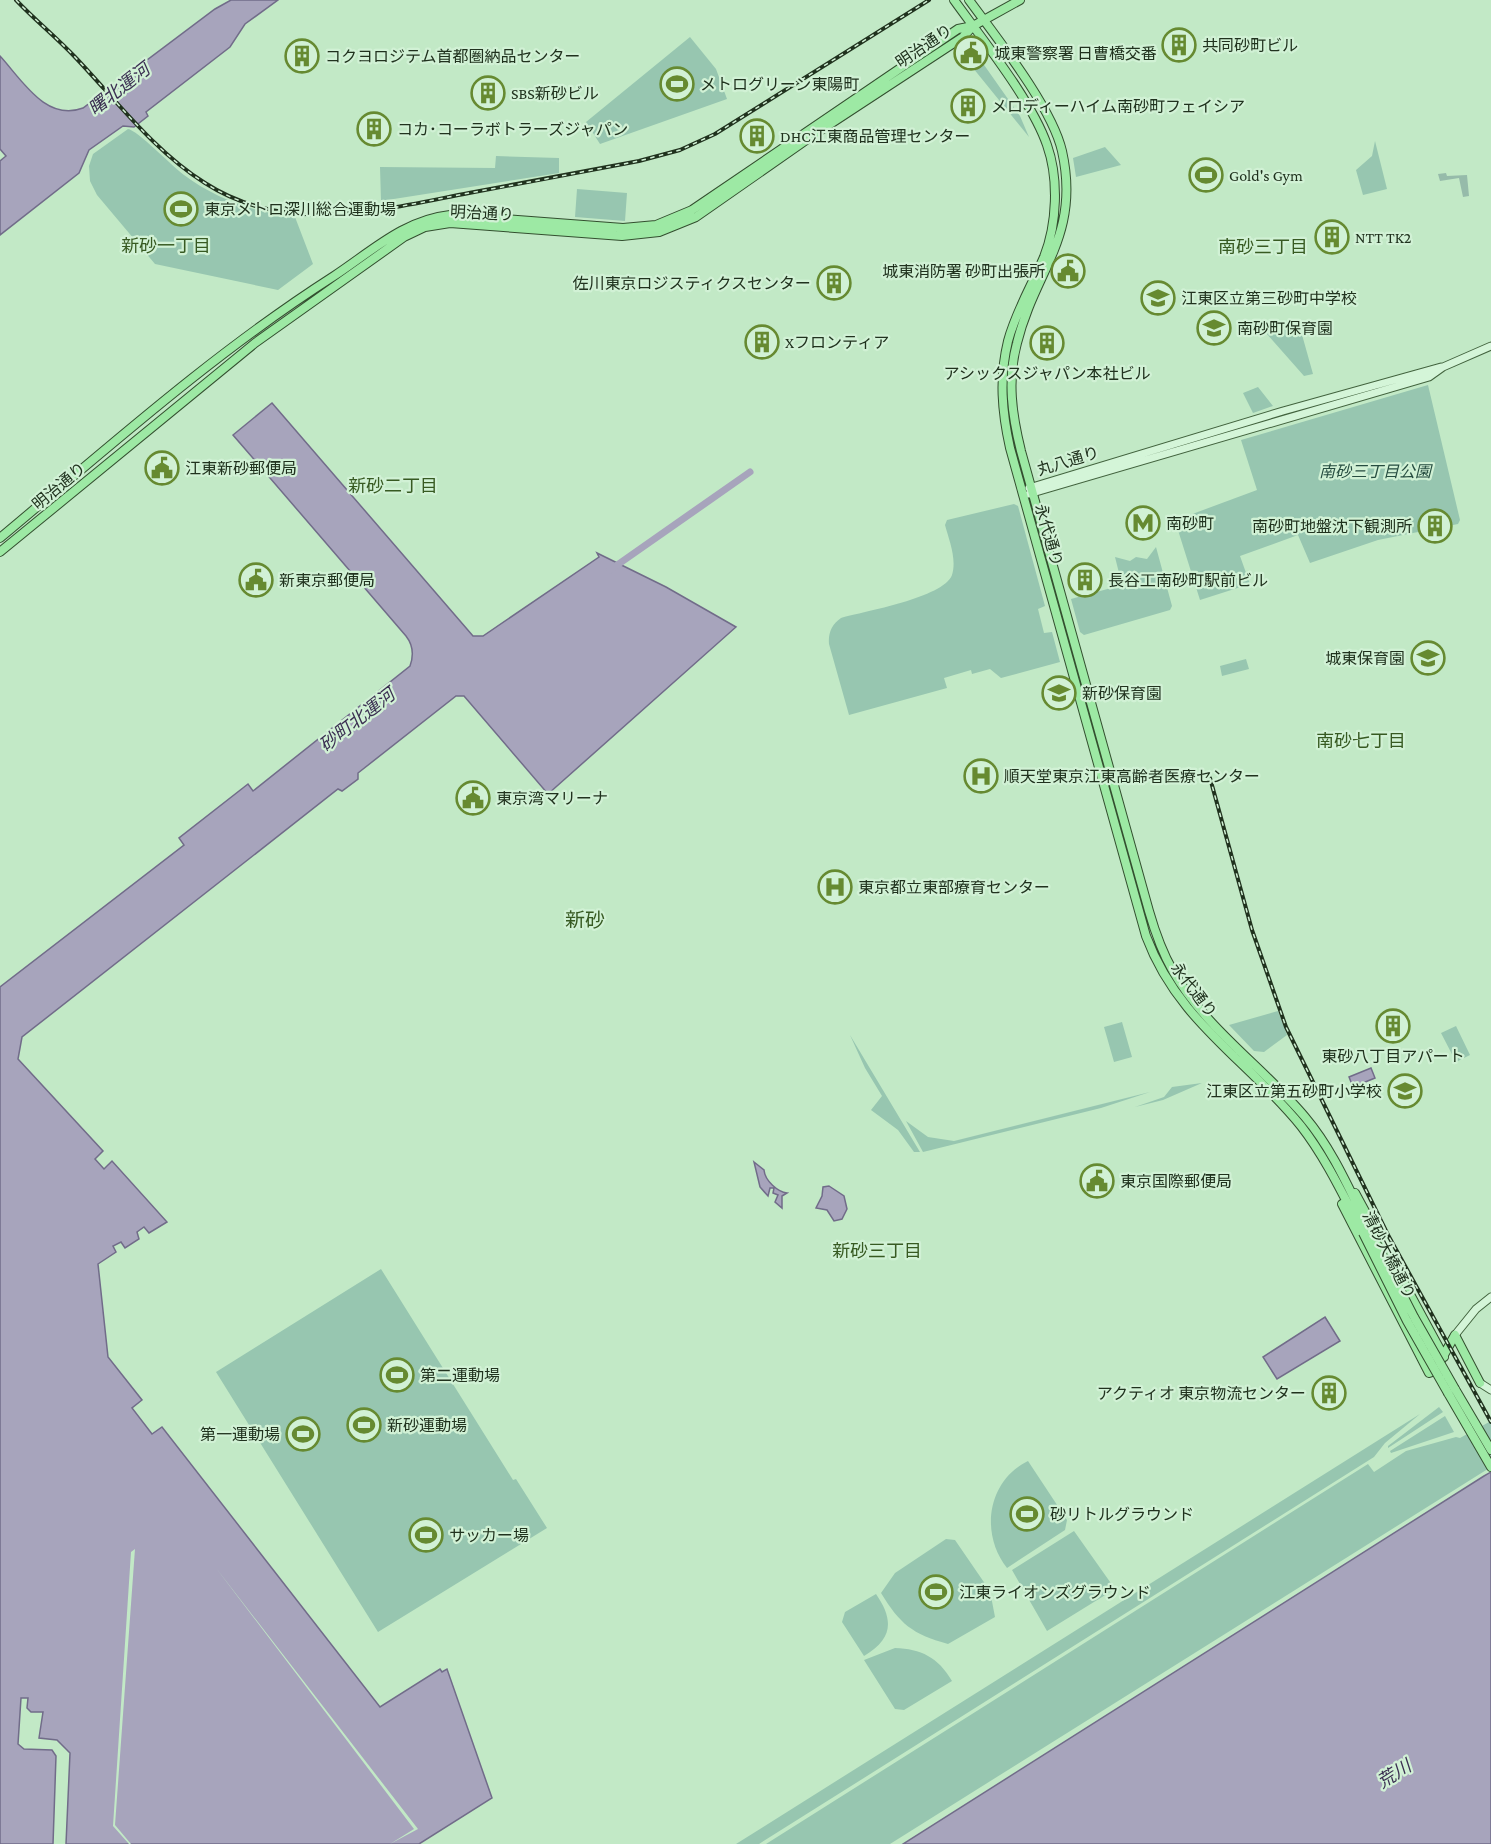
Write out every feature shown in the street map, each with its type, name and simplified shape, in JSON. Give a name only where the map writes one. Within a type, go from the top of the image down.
[{"type":"main road","name":"永代通り","points":[[954,0],[1042,133],[1053,176],[1053,214],[1048,246],[1012,326],[1002,372],[1003,413],[1023,494],[1121,850],[1152,950],[1164,976],[1184,1004],[1244,1069]]},
{"type":"main road","name":"永代通り","points":[[969,0],[1049,118],[1059,141],[1065,168],[1067,198],[1061,232],[1053,257],[1021,329],[1013,360],[1012,410],[1031,486],[1161,948],[1173,972],[1192,999],[1256,1067]]},
{"type":"main road","name":"明治通り","points":[[0,552],[255,343],[404,237],[425,228],[450,223],[622,236],[670,229],[696,217],[812,136],[963,37],[983,19],[1020,0]]},
{"type":"main road","name":"明治通り","points":[[0,538],[248,334],[312,287],[405,227],[423,220],[450,215],[623,228],[666,222],[698,206],[958,29],[973,26]]},
{"type":"main road","name":"丸八通り","points":[[1023,494],[1031,486],[1443,367],[1491,346]]},
{"type":"main road","name":"丸八通り","points":[[1023,494],[1034,495],[1429,377],[1443,367]]},
{"type":"main road","name":"清砂大橋通り","points":[[1256,1067],[1306,1119],[1336,1164],[1407,1321],[1491,1467]]},
{"type":"main road","name":"清砂大橋通り","points":[[1244,1069],[1300,1126],[1330,1172],[1491,1450]]},
{"type":"main road","points":[[1336,1164],[1365,1206],[1444,1357]]},
{"type":"main road","points":[[1330,1172],[1347,1217],[1429,1373],[1435,1371],[1455,1335],[1476,1309],[1491,1298]]},
{"type":"main road","points":[[1455,1335],[1487,1386]]},
{"type":"green space","name":"メトログリーン東陽町","points":[[690,37],[716,69],[727,99],[600,144],[586,122]]},
{"type":"green space","points":[[982,62],[1020,116],[1029,137],[973,68]]},
{"type":"green space","name":"東京メトロ深川総合運動場","points":[[128,129],[147,142],[184,175],[209,191],[237,204],[295,217],[313,264],[278,290],[155,264],[97,195],[90,181],[89,166],[93,154]]},
{"type":"green space","points":[[1375,141],[1387,189],[1363,195],[1356,170],[1372,156]]},
{"type":"green space","points":[[1105,147],[1121,165],[1076,177],[1073,158]]},
{"type":"green space","points":[[496,156],[559,158],[559,173],[381,201],[380,167],[495,168]]},
{"type":"green space","points":[[1446,173],[1447,176],[1467,175],[1469,196],[1463,197],[1459,178],[1440,181],[1438,174]]},
{"type":"green space","points":[[577,189],[627,193],[625,221],[575,217]]},
{"type":"green space","points":[[1299,324],[1313,374],[1304,376],[1266,333]]},
{"type":"green space","name":"南砂三丁目公園","points":[[1428,385],[1460,520],[1458,524],[1378,540],[1310,563],[1298,535],[1240,556],[1250,584],[1200,600],[1177,527],[1188,523],[1187,516],[1257,490],[1241,440]]},
{"type":"green space","points":[[1258,387],[1273,406],[1253,413],[1243,393]]},
{"type":"green space","points":[[1014,504],[1018,506],[1045,606],[1038,609],[1044,633],[1052,632],[1060,662],[1001,678],[990,669],[972,674],[971,670],[944,678],[947,688],[849,715],[829,644],[829,636],[835,623],[841,618],[919,597],[946,583],[952,575],[954,563],[945,525],[947,520]]},
{"type":"green space","points":[[1156,547],[1172,606],[1170,610],[1084,635],[1080,632],[1071,599],[1122,585],[1115,557],[1130,561],[1136,557],[1147,559]]},
{"type":"green space","points":[[1246,659],[1249,669],[1222,676],[1220,666]]},
{"type":"green space","points":[[1278,1011],[1287,1035],[1264,1052],[1254,1051],[1229,1025]]},
{"type":"green space","points":[[1122,1022],[1132,1057],[1114,1062],[1104,1027]]},
{"type":"green space","points":[[1456,1026],[1470,1055],[1456,1062],[1441,1033]]},
{"type":"green space","points":[[850,1035],[920,1152],[914,1152],[898,1130],[871,1110],[882,1096],[865,1068]]},
{"type":"green space","points":[[1202,1083],[1163,1100],[1135,1107],[1164,1097],[1172,1087]]},
{"type":"green space","points":[[1150,1092],[1101,1108],[923,1152],[906,1121],[928,1137],[954,1141]]},
{"type":"green space","name":"新砂運動場","points":[[381,1269],[513,1480],[516,1479],[547,1528],[378,1632],[216,1372]]},
{"type":"green space","points":[[1439,1407],[1443,1412],[1388,1448],[1388,1446]]},
{"type":"green space","points":[[1420,1414],[1385,1443],[1374,1457],[759,1844],[736,1844]]},
{"type":"green space","points":[[1445,1416],[1454,1432],[1391,1453],[1390,1451]]},
{"type":"green space","points":[[1491,1421],[1491,1467],[890,1844],[766,1844],[1368,1464],[1374,1472],[1406,1451],[1456,1437],[1460,1438]]},
{"type":"green space","name":"砂リトルグラウンド","points":[[1028,1461],[1067,1520],[1065,1530],[1007,1568],[993,1540],[992,1509],[996,1495],[1004,1481],[1014,1470]]},
{"type":"green space","points":[[1074,1531],[1115,1589],[1047,1631],[1012,1570]]},
{"type":"green space","name":"江東ライオンズグラウンド","points":[[946,1539],[955,1540],[990,1591],[995,1617],[948,1644],[916,1632],[908,1626],[894,1613],[881,1593],[895,1573]]},
{"type":"green space","points":[[876,1594],[886,1612],[888,1628],[881,1643],[864,1656],[842,1622],[845,1612]]},
{"type":"green space","points":[[895,1648],[913,1650],[935,1660],[952,1681],[904,1710],[895,1709],[864,1660]]},
{"type":"water","name":"曙北運河","points":[[231,0],[278,0],[245,24],[230,47],[146,112],[148,116],[134,127],[123,126],[89,150],[79,173],[0,235],[0,161],[6,156],[0,149],[0,56],[26,87],[46,104],[70,111],[83,108],[215,9]]},
{"type":"water","points":[[272,403],[473,636],[483,636],[599,557],[597,553],[666,587],[736,627],[548,794],[464,696],[456,696],[358,773],[358,779],[342,791],[338,789],[22,1037],[18,1059],[103,1151],[95,1159],[104,1169],[112,1161],[167,1222],[149,1233],[144,1227],[137,1232],[139,1239],[125,1248],[121,1242],[113,1246],[116,1252],[98,1264],[108,1357],[142,1400],[132,1408],[152,1434],[162,1427],[380,1707],[440,1669],[442,1672],[447,1669],[492,1798],[419,1844],[66,1844],[70,1753],[57,1740],[39,1738],[43,1712],[31,1712],[27,1708],[28,1698],[21,1698],[18,1744],[24,1749],[52,1750],[56,1756],[53,1844],[0,1844],[0,987],[184,845],[179,838],[248,784],[253,791],[410,666],[412,658],[412,650],[406,636],[233,435]]},
{"type":"water","points":[[1371,1068],[1375,1078],[1353,1087],[1349,1077]]},
{"type":"water","points":[[754,1162],[764,1170],[772,1185],[787,1193],[782,1196],[782,1208],[775,1202],[778,1195],[773,1193],[774,1188],[770,1188],[768,1196],[760,1187]]},
{"type":"water","points":[[829,1186],[844,1196],[847,1209],[842,1219],[834,1221],[827,1210],[816,1208],[822,1196],[823,1187]]},
{"type":"water","points":[[1325,1317],[1340,1341],[1277,1379],[1263,1357]]},
{"type":"water","name":"荒川","points":[[1491,1472],[1491,1844],[903,1844],[1484,1476]]},
{"type":"pier","points":[[135,1549],[115,1825],[131,1844],[129,1844],[113,1826],[131,1552]]},
{"type":"pier","points":[[216,1568],[418,1829],[390,1844],[414,1829]]},
{"type":"waterway","name":"砂町北運河","points":[[610,570],[750,472]]},
{"type":"railway","points":[[16,0],[75,57],[136,124],[186,170],[236,199],[268,209],[301,214],[334,214],[402,206],[639,161],[680,150],[715,134],[929,0]]},
{"type":"railway","points":[[1210,778],[1252,930],[1286,1027],[1388,1235],[1491,1422]]},
{"type":"place","name":"共同砂町ビル","points":[[1179,45]]},
{"type":"place","name":"城東警察署 日曹橋交番","points":[[971,53]]},
{"type":"place","name":"コクヨロジテム首都圏納品センター","points":[[302,56]]},
{"type":"place","name":"メトログリーン東陽町","points":[[677,84]]},
{"type":"place","name":"SBS新砂ビル","points":[[488,93]]},
{"type":"place","name":"メロディーハイム南砂町フェイシア","points":[[968,106]]},
{"type":"place","name":"コカ･コーラボトラーズジャパン","points":[[374,129]]},
{"type":"place","name":"DHC江東商品管理センター","points":[[757,136]]},
{"type":"place","name":"Gold's Gym","points":[[1206,175]]},
{"type":"place","name":"東京メトロ深川総合運動場","points":[[181,209]]},
{"type":"place","name":"NTT TK2","points":[[1332,237]]},
{"type":"place","name":"城東消防署 砂町出張所","points":[[1068,271]]},
{"type":"place","name":"佐川東京ロジスティクスセンター","points":[[834,283]]},
{"type":"place","name":"江東区立第三砂町中学校","points":[[1158,298]]},
{"type":"place","name":"南砂町保育園","points":[[1214,328]]},
{"type":"place","name":"Xフロンティア","points":[[762,342]]},
{"type":"place","name":"アシックスジャパン本社ビル","points":[[1047,343]]},
{"type":"place","name":"江東新砂郵便局","points":[[162,468]]},
{"type":"place","name":"南砂町","points":[[1143,523]]},
{"type":"place","name":"南砂町地盤沈下観測所","points":[[1435,526]]},
{"type":"place","name":"新東京郵便局","points":[[256,580]]},
{"type":"place","name":"長谷工南砂町駅前ビル","points":[[1085,580]]},
{"type":"place","name":"城東保育園","points":[[1428,658]]},
{"type":"place","name":"新砂保育園","points":[[1059,693]]},
{"type":"place","name":"順天堂東京江東高齢者医療センター","points":[[981,776]]},
{"type":"place","name":"東京湾マリーナ","points":[[473,798]]},
{"type":"place","name":"東京都立東部療育センター","points":[[835,887]]},
{"type":"place","name":"東砂八丁目アパート","points":[[1393,1026]]},
{"type":"place","name":"江東区立第五砂町小学校","points":[[1405,1091]]},
{"type":"place","name":"東京国際郵便局","points":[[1097,1181]]},
{"type":"place","name":"第二運動場","points":[[397,1375]]},
{"type":"place","name":"アクティオ 東京物流センター","points":[[1329,1393]]},
{"type":"place","name":"新砂運動場","points":[[364,1425]]},
{"type":"place","name":"第一運動場","points":[[303,1434]]},
{"type":"place","name":"砂リトルグラウンド","points":[[1027,1514]]},
{"type":"place","name":"サッカー場","points":[[426,1535]]},
{"type":"place","name":"江東ライオンズグラウンド","points":[[936,1592]]},
{"type":"district","name":"新砂一丁目","points":[[166,246]]},
{"type":"district","name":"南砂三丁目","points":[[1263,247]]},
{"type":"district","name":"新砂二丁目","points":[[393,486]]},
{"type":"district","name":"南砂七丁目","points":[[1361,741]]},
{"type":"district","name":"新砂","points":[[585,920]]},
{"type":"district","name":"新砂三丁目","points":[[877,1251]]}]
